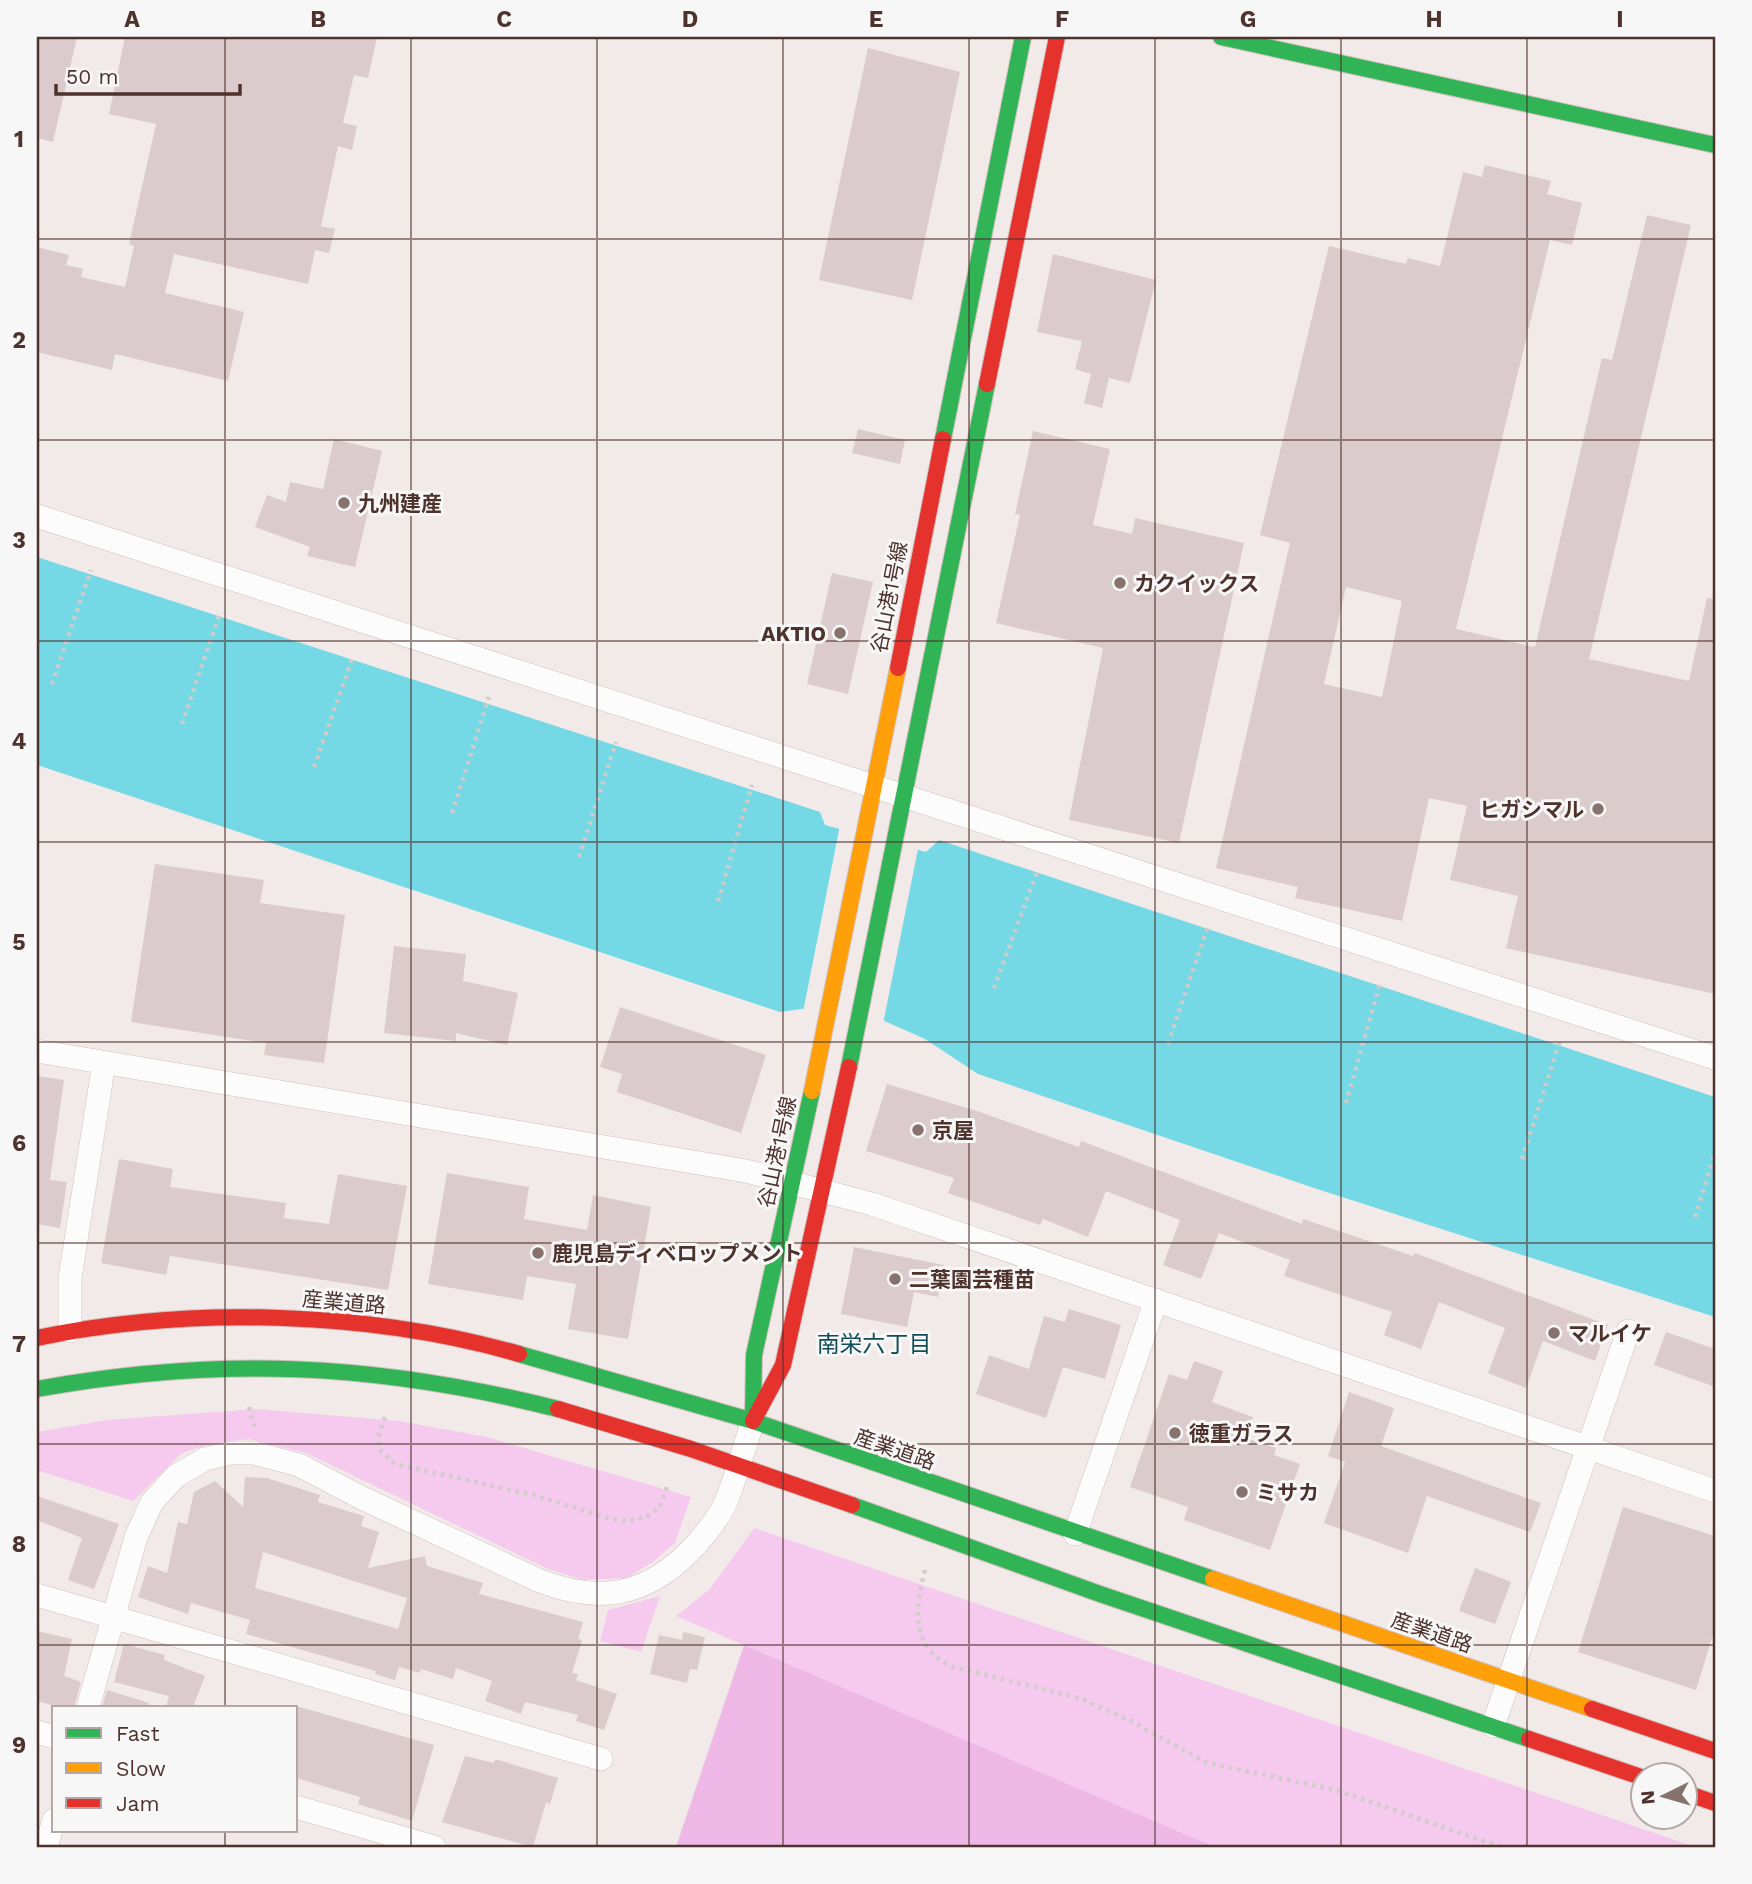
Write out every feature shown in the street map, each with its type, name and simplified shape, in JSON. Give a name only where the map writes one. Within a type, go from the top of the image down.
[{"type":"main road","name":"谷山港1号線","points":[[753,1421],[754,1355],[827,1024],[1023,37]]},
{"type":"main road","points":[[753,1421],[783,1365],[856,1035],[1057,37]]},
{"type":"main road","points":[[1221,37],[1715,145]]},
{"type":"main road","name":"産業道路","points":[[37,1338],[70,1331],[232,1318],[301,1318],[374,1325],[485,1344],[753,1421],[1075,1534],[1715,1751]]},
{"type":"main road","points":[[37,1389],[91,1378],[238,1367],[381,1376],[486,1391],[644,1434],[738,1464],[1019,1566],[1630,1773]]},
{"type":"street","points":[[37,516],[1715,1058]]},
{"type":"street","points":[[37,1051],[732,1168],[872,1204],[1715,1490]]},
{"type":"street","points":[[70,1331],[70,1278],[104,1063]]},
{"type":"street","points":[[1075,1534],[1156,1300]]},
{"type":"street","points":[[1493,1726],[1628,1331]]},
{"type":"street","points":[[88,1706],[136,1537],[152,1502],[176,1476],[205,1459],[230,1453],[254,1453],[299,1465],[362,1498],[540,1581],[566,1591],[598,1595],[640,1587],[682,1559],[705,1535],[725,1504],[753,1421]]},
{"type":"street","points":[[37,1595],[601,1759]]},
{"type":"street","points":[[298,1808],[434,1847]]},
{"type":"street","points":[[46,1847],[52,1827]]},
{"type":"path","points":[[52,684],[91,570]]},
{"type":"path","points":[[182,724],[220,613]]},
{"type":"path","points":[[314,767],[353,656]]},
{"type":"path","points":[[452,813],[489,697]]},
{"type":"path","points":[[579,858],[616,742]]},
{"type":"path","points":[[718,901],[752,785]]},
{"type":"path","points":[[994,988],[1038,869]]},
{"type":"path","points":[[1168,1044],[1208,926]]},
{"type":"path","points":[[1346,1102],[1380,984]]},
{"type":"path","points":[[1522,1159],[1560,1041]]},
{"type":"path","points":[[1695,1217],[1715,1153]]},
{"type":"path","points":[[249,1407],[254,1429]]},
{"type":"path","points":[[385,1417],[379,1433],[379,1449],[395,1464],[534,1494],[611,1519],[626,1521],[646,1517],[659,1508],[668,1485]]},
{"type":"path","points":[[925,1570],[916,1602],[916,1617],[922,1637],[938,1661],[1079,1698],[1131,1721],[1207,1763],[1336,1790],[1501,1847]]},
{"type":"shaded area","points":[[256,1409],[399,1421],[487,1437],[691,1497],[675,1543],[653,1562],[626,1578],[583,1580],[548,1569],[306,1453],[249,1439],[210,1444],[182,1453],[133,1501],[37,1470],[37,1432],[107,1420]]},
{"type":"shaded area","points":[[754,1528],[1630,1825],[1630,1832],[1652,1832],[1696,1847],[1215,1847],[676,1616],[710,1589]]},
{"type":"shaded area","points":[[660,1596],[641,1652],[600,1641],[608,1610]]},
{"type":"shaded area","points":[[744,1645],[1215,1847],[676,1847]]},
{"type":"water","points":[[37,557],[820,812],[825,825],[926,852],[939,840],[1715,1097],[1715,1317],[1311,1187],[978,1074],[925,1039],[844,1003],[780,1012],[37,765]]},
{"type":"pier","points":[[840,825],[918,849],[883,1024],[843,1006],[803,1012]]},
{"type":"building","points":[[40,37],[77,37],[53,142],[37,138],[37,49]]},
{"type":"building","points":[[125,37],[377,37],[368,78],[354,75],[343,123],[357,126],[352,150],[338,146],[321,226],[335,229],[329,253],[315,250],[308,284],[174,254],[165,293],[244,312],[228,381],[115,354],[112,370],[37,352],[37,247],[69,255],[66,265],[83,269],[81,277],[125,287],[134,246],[129,244],[156,124],[109,114]]},
{"type":"building","points":[[868,48],[960,72],[912,300],[819,280]]},
{"type":"building","points":[[1485,165],[1551,181],[1547,194],[1582,203],[1572,245],[1550,240],[1456,629],[1535,647],[1602,358],[1612,360],[1647,215],[1691,225],[1589,659],[1689,681],[1707,598],[1715,599],[1715,994],[1506,948],[1518,896],[1450,880],[1467,806],[1429,798],[1402,921],[1295,898],[1298,887],[1216,868],[1290,543],[1260,535],[1329,246],[1406,264],[1408,258],[1440,266],[1463,172],[1482,177]],"holes":[[[1346,587],[1402,601],[1382,697],[1324,684]]]},
{"type":"building","points":[[1053,254],[1156,280],[1130,383],[1109,378],[1102,408],[1084,403],[1091,374],[1075,369],[1082,341],[1037,332]]},
{"type":"building","points":[[858,429],[905,440],[900,464],[852,453]]},
{"type":"building","name":"カクイックス","points":[[1033,431],[1110,449],[1093,525],[1132,534],[1135,518],[1244,543],[1179,843],[1069,820],[1103,648],[996,623],[1020,515],[1015,514]]},
{"type":"building","name":"九州建産","points":[[334,439],[382,451],[355,567],[307,556],[310,547],[255,527],[267,495],[286,502],[290,482],[323,489]]},
{"type":"building","name":"AKTIO","points":[[832,573],[873,582],[848,694],[807,684]]},
{"type":"building","points":[[155,864],[264,880],[260,903],[345,915],[324,1063],[264,1055],[266,1043],[131,1022]]},
{"type":"building","points":[[394,946],[466,954],[463,981],[518,993],[507,1045],[456,1033],[456,1041],[384,1033]]},
{"type":"building","points":[[620,1007],[766,1055],[741,1133],[617,1092],[622,1074],[600,1067]]},
{"type":"building","points":[[37,1076],[64,1080],[50,1180],[67,1182],[60,1228],[37,1224]]},
{"type":"building","points":[[887,1084],[977,1111],[1079,1147],[1081,1141],[1302,1224],[1303,1219],[1413,1256],[1415,1253],[1608,1325],[1595,1361],[1543,1341],[1526,1388],[1488,1373],[1505,1328],[1439,1302],[1421,1349],[1384,1335],[1392,1312],[1284,1276],[1290,1260],[1219,1233],[1201,1279],[1163,1265],[1180,1220],[1106,1191],[1088,1237],[1043,1219],[1040,1225],[948,1193],[954,1178],[866,1151]]},
{"type":"building","points":[[119,1159],[173,1169],[170,1187],[286,1203],[284,1218],[329,1224],[338,1174],[407,1186],[388,1290],[170,1256],[166,1275],[101,1263]]},
{"type":"building","name":"鹿児島ディベロップメント","points":[[447,1173],[529,1187],[524,1219],[587,1230],[593,1195],[651,1207],[628,1339],[568,1329],[576,1284],[527,1276],[523,1300],[428,1284]]},
{"type":"building","name":"二葉園芸種苗","points":[[854,1247],[944,1265],[938,1297],[914,1292],[907,1327],[841,1314]]},
{"type":"building","points":[[1069,1309],[1121,1325],[1105,1379],[1063,1367],[1046,1418],[976,1394],[989,1355],[1029,1369],[1044,1316],[1065,1322]]},
{"type":"building","points":[[1666,1332],[1715,1349],[1715,1387],[1654,1365]]},
{"type":"building","points":[[1194,1361],[1223,1371],[1212,1402],[1253,1417],[1246,1438],[1276,1448],[1274,1455],[1300,1464],[1270,1550],[1184,1520],[1188,1507],[1130,1487],[1169,1374],[1187,1380]]},
{"type":"building","points":[[1349,1392],[1394,1408],[1381,1446],[1541,1503],[1530,1532],[1427,1496],[1408,1553],[1324,1523],[1345,1462],[1328,1456]]},
{"type":"building","points":[[245,1477],[267,1478],[320,1495],[318,1502],[364,1516],[361,1526],[379,1532],[368,1568],[425,1556],[427,1566],[483,1583],[479,1594],[583,1622],[578,1639],[582,1640],[572,1673],[578,1674],[576,1680],[617,1694],[604,1730],[576,1721],[578,1715],[525,1702],[521,1714],[485,1701],[492,1681],[456,1668],[453,1679],[421,1669],[420,1673],[399,1667],[395,1680],[375,1674],[376,1671],[246,1634],[250,1620],[191,1603],[188,1614],[138,1597],[148,1566],[167,1573],[178,1522],[187,1524],[194,1492],[215,1481],[243,1507]],"holes":[[[263,1552],[407,1598],[398,1629],[255,1588]]]},
{"type":"building","points":[[37,1496],[119,1524],[94,1589],[68,1580],[82,1538],[37,1520]]},
{"type":"building","points":[[1623,1507],[1715,1536],[1715,1628],[1696,1690],[1578,1652]]},
{"type":"building","points":[[1475,1568],[1511,1582],[1495,1624],[1459,1611]]},
{"type":"building","points":[[37,1631],[72,1639],[64,1676],[81,1682],[74,1706],[55,1706],[37,1701]]},
{"type":"building","points":[[683,1632],[705,1637],[697,1670],[690,1669],[687,1683],[650,1674],[659,1635],[682,1640]]},
{"type":"building","points":[[124,1644],[165,1655],[164,1660],[205,1676],[193,1706],[166,1706],[169,1696],[114,1682]]},
{"type":"building","points":[[107,1690],[149,1703],[148,1706],[102,1706]]},
{"type":"building","points":[[298,1707],[434,1745],[412,1821],[358,1804],[360,1797],[298,1779]]},
{"type":"building","points":[[465,1756],[494,1763],[495,1759],[558,1778],[550,1804],[546,1802],[533,1847],[442,1822]]},
{"type":"traffic: fast","points":[[943,439],[1023,37]]},
{"type":"traffic: fast","points":[[1221,37],[1715,145]]},
{"type":"traffic: fast","points":[[849,1067],[987,384]]},
{"type":"traffic: fast","points":[[753,1416],[754,1355],[812,1091]]},
{"type":"traffic: fast","points":[[519,1354],[753,1421],[1213,1579]]},
{"type":"traffic: fast","points":[[37,1389],[105,1378],[170,1372],[298,1369],[426,1382],[558,1409]]},
{"type":"traffic: fast","points":[[852,1505],[1100,1594],[1529,1739]]},
{"type":"traffic: slow","points":[[812,1091],[898,668]]},
{"type":"traffic: slow","points":[[1213,1579],[1592,1709]]},
{"type":"traffic: jam","points":[[987,384],[1057,37]]},
{"type":"traffic: jam","points":[[898,668],[943,439]]},
{"type":"traffic: jam","points":[[753,1421],[783,1365],[849,1067]]},
{"type":"traffic: jam","points":[[37,1338],[155,1321],[279,1318],[402,1329],[519,1354]]},
{"type":"traffic: jam","points":[[558,1409],[691,1449],[852,1505]]},
{"type":"traffic: jam","points":[[1592,1709],[1715,1751]]},
{"type":"traffic: jam","points":[[1529,1739],[1630,1773]]},
{"type":"traffic: jam","points":[[1700,1798],[1715,1803]]},
{"type":"place","name":"九州建産","points":[[344,503]]},
{"type":"place","name":"カクイックス","points":[[1120,583]]},
{"type":"place","name":"AKTIO","points":[[840,633]]},
{"type":"place","name":"ヒガシマル","points":[[1598,809]]},
{"type":"place","name":"京屋","points":[[918,1130]]},
{"type":"place","name":"鹿児島ディベロップメント","points":[[538,1253]]},
{"type":"place","name":"二葉園芸種苗","points":[[895,1279]]},
{"type":"place","name":"マルイケ","points":[[1554,1333]]},
{"type":"place","name":"徳重ガラス","points":[[1175,1433]]},
{"type":"place","name":"ミサカ","points":[[1242,1492]]},
{"type":"district","name":"南栄六丁目","points":[[874,1344]]}]
